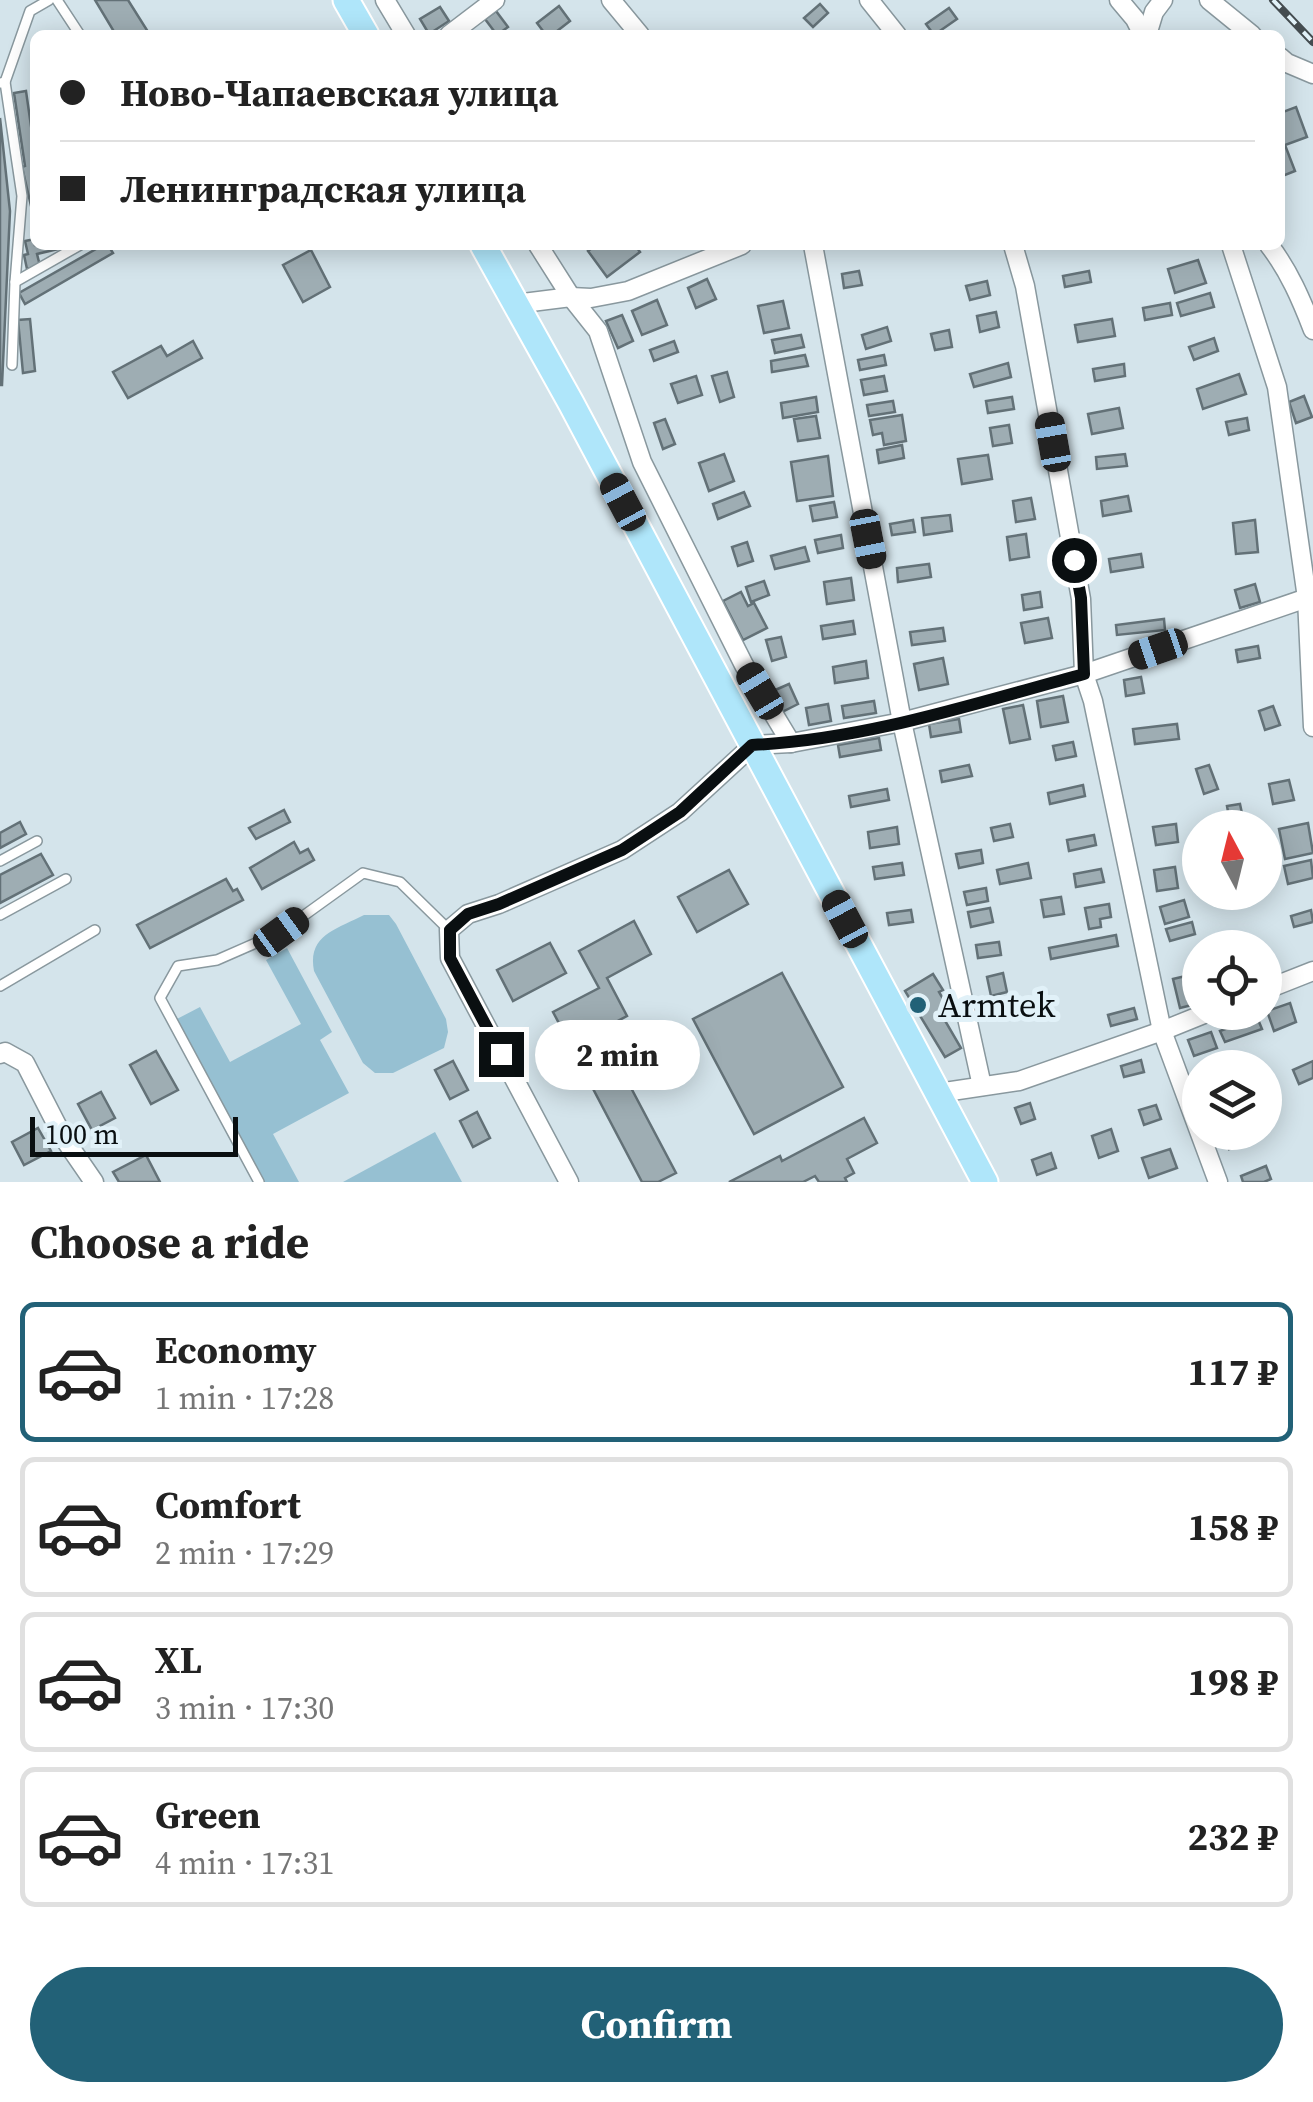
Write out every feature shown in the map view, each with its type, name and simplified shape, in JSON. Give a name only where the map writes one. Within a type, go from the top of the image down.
[{"type":"main road","points":[[346,0],[363,30]]},
{"type":"main road","points":[[486,250],[985,1182]]},
{"type":"street","points":[[385,0],[403,30]]},
{"type":"street","points":[[456,30],[495,0]]},
{"type":"street","points":[[611,0],[636,30]]},
{"type":"street","points":[[868,0],[893,30]]},
{"type":"street","points":[[1119,0],[1142,30]]},
{"type":"street","points":[[1147,30],[1163,0]]},
{"type":"street","points":[[1209,0],[1246,30]]},
{"type":"street","points":[[1285,61],[1313,74]]},
{"type":"street","points":[[541,250],[598,330],[642,462],[744,665],[791,744]]},
{"type":"street","points":[[515,304],[628,292],[730,250]]},
{"type":"street","points":[[814,250],[902,722],[982,1086]]},
{"type":"street","points":[[1015,250],[1081,598],[1084,674],[1162,1031],[1218,1182]]},
{"type":"street","points":[[1233,250],[1277,386],[1310,597],[1313,727]]},
{"type":"street","points":[[1273,250],[1297,291],[1313,330]]},
{"type":"street","points":[[569,1182],[450,958],[450,930],[468,914],[622,850],[680,812],[752,745],[791,744],[902,722],[1084,674],[1310,597]]},
{"type":"street","points":[[1282,983],[1313,971]]},
{"type":"street","points":[[938,1093],[1019,1080],[1182,1023]]},
{"type":"street","points":[[0,1054],[5,1052],[25,1062],[63,1136],[94,1182]]},
{"type":"lane","points":[[12,365],[22,196],[3,82],[30,10],[48,0]]},
{"type":"lane","points":[[57,0],[77,30]]},
{"type":"lane","points":[[15,282],[69,250]]},
{"type":"lane","points":[[0,861],[36,841]]},
{"type":"lane","points":[[259,1182],[160,998],[178,966],[217,960],[281,932],[362,873],[400,882],[450,930]]},
{"type":"lane","points":[[0,915],[66,879]]},
{"type":"lane","points":[[0,986],[95,930]]},
{"type":"shaded area","points":[[364,915],[389,915],[446,1019],[444,1048],[393,1073],[375,1073],[363,1063],[314,971],[315,949],[320,941],[334,929]]},
{"type":"shaded area","points":[[287,948],[332,1032],[320,1040],[349,1093],[273,1134],[299,1182],[264,1182],[175,1020],[200,1007],[230,1062],[301,1024],[266,960]]},
{"type":"shaded area","points":[[435,1132],[462,1182],[343,1182]]},
{"type":"building","points":[[95,0],[128,0],[147,30],[113,30]]},
{"type":"building","points":[[820,4],[828,13],[813,27],[804,18]]},
{"type":"building","points":[[559,6],[570,21],[558,30],[542,30],[537,23]]},
{"type":"building","points":[[440,7],[449,21],[435,30],[427,30],[420,19]]},
{"type":"building","points":[[949,8],[957,19],[941,30],[930,30],[926,24]]},
{"type":"building","points":[[496,11],[508,27],[493,30],[485,19]]},
{"type":"building","points":[[26,91],[30,201],[22,167],[25,166],[14,93]]},
{"type":"building","points":[[1296,107],[1307,137],[1285,145],[1285,111]]},
{"type":"building","points":[[0,118],[10,211],[2,385],[0,385]]},
{"type":"building","points":[[1285,145],[1295,171],[1285,175]]},
{"type":"building","points":[[30,240],[30,250],[54,250],[37,254],[40,266],[27,269],[25,241]]},
{"type":"building","points":[[94,250],[113,253],[25,304],[19,293]]},
{"type":"building","points":[[311,250],[330,287],[303,302],[283,265]]},
{"type":"building","points":[[639,250],[640,252],[607,277],[588,251]]},
{"type":"building","points":[[1198,260],[1206,283],[1175,293],[1168,269]]},
{"type":"building","points":[[859,271],[862,285],[844,288],[842,274]]},
{"type":"building","points":[[1089,271],[1091,282],[1065,287],[1063,276]]},
{"type":"building","points":[[707,279],[716,299],[696,308],[688,288]]},
{"type":"building","points":[[987,281],[990,295],[970,300],[966,286]]},
{"type":"building","points":[[1210,293],[1214,307],[1181,316],[1177,303]]},
{"type":"building","points":[[657,300],[667,325],[642,335],[632,311]]},
{"type":"building","points":[[783,301],[789,328],[764,333],[758,306]]},
{"type":"building","points":[[1170,303],[1172,315],[1145,320],[1143,308]]},
{"type":"building","points":[[996,312],[999,327],[980,332],[977,316]]},
{"type":"building","points":[[622,315],[633,341],[618,348],[606,321]]},
{"type":"building","points":[[30,319],[35,371],[23,373],[18,320]]},
{"type":"building","points":[[1112,319],[1115,336],[1078,342],[1075,325]]},
{"type":"building","points":[[887,327],[891,341],[866,349],[862,335]]},
{"type":"building","points":[[949,330],[952,347],[935,350],[931,334]]},
{"type":"building","points":[[801,335],[804,347],[775,353],[772,340]]},
{"type":"building","points":[[1214,338],[1218,351],[1194,360],[1189,347]]},
{"type":"building","points":[[193,341],[202,358],[128,398],[113,372],[161,346],[167,356]]},
{"type":"building","points":[[674,341],[678,352],[654,361],[650,350]]},
{"type":"building","points":[[805,355],[808,366],[772,372],[771,361]]},
{"type":"building","points":[[884,355],[886,365],[860,370],[858,360]]},
{"type":"building","points":[[1008,363],[1011,377],[974,387],[970,374]]},
{"type":"building","points":[[1124,364],[1125,376],[1095,381],[1093,369]]},
{"type":"building","points":[[727,372],[734,397],[720,402],[712,376]]},
{"type":"building","points":[[1239,374],[1246,394],[1203,409],[1197,389]]},
{"type":"building","points":[[696,376],[702,395],[678,403],[671,384]]},
{"type":"building","points":[[884,376],[887,391],[864,395],[861,380]]},
{"type":"building","points":[[1304,396],[1312,417],[1296,423],[1289,402]]},
{"type":"building","points":[[816,397],[818,412],[783,418],[781,403]]},
{"type":"building","points":[[1012,397],[1014,409],[988,413],[986,401]]},
{"type":"building","points":[[893,401],[895,412],[869,416],[867,405]]},
{"type":"building","points":[[1119,408],[1123,428],[1092,434],[1088,414]]},
{"type":"building","points":[[902,415],[906,441],[884,445],[882,433],[873,435],[870,420]]},
{"type":"building","points":[[816,416],[820,438],[798,441],[794,419]]},
{"type":"building","points":[[1247,418],[1249,430],[1229,435],[1226,422]]},
{"type":"building","points":[[665,419],[675,444],[663,449],[654,423]]},
{"type":"building","points":[[1009,425],[1012,443],[993,446],[990,428]]},
{"type":"building","points":[[902,445],[904,458],[879,463],[877,450]]},
{"type":"building","points":[[724,454],[734,481],[709,491],[699,463]]},
{"type":"building","points":[[1125,454],[1127,466],[1097,469],[1096,457]]},
{"type":"building","points":[[988,455],[992,479],[962,484],[958,459]]},
{"type":"building","points":[[828,456],[833,496],[797,501],[791,462]]},
{"type":"building","points":[[744,492],[750,506],[718,519],[713,504]]},
{"type":"building","points":[[1128,496],[1131,511],[1103,516],[1101,501]]},
{"type":"building","points":[[1031,498],[1035,519],[1016,522],[1013,501]]},
{"type":"building","points":[[834,502],[837,517],[813,521],[810,506]]},
{"type":"building","points":[[950,515],[952,531],[924,535],[922,518]]},
{"type":"building","points":[[913,520],[915,532],[892,535],[890,524]]},
{"type":"building","points":[[1255,520],[1258,552],[1236,554],[1233,523]]},
{"type":"building","points":[[1026,534],[1029,557],[1010,560],[1007,537]]},
{"type":"building","points":[[841,535],[843,548],[818,553],[815,540]]},
{"type":"building","points":[[747,542],[753,561],[738,566],[732,547]]},
{"type":"building","points":[[805,547],[809,561],[775,569],[771,556]]},
{"type":"building","points":[[1141,554],[1143,567],[1111,572],[1109,559]]},
{"type":"building","points":[[929,564],[931,577],[898,582],[897,568]]},
{"type":"building","points":[[851,578],[854,600],[827,604],[824,582]]},
{"type":"building","points":[[764,581],[769,595],[751,602],[746,587]]},
{"type":"building","points":[[1255,584],[1260,602],[1240,608],[1235,590]]},
{"type":"building","points":[[741,592],[748,606],[754,603],[767,628],[743,640],[723,601]]},
{"type":"building","points":[[1040,592],[1042,607],[1024,610],[1022,595]]},
{"type":"building","points":[[1048,618],[1052,638],[1025,643],[1021,623]]},
{"type":"building","points":[[1164,619],[1165,630],[1117,635],[1116,625]]},
{"type":"building","points":[[853,621],[855,634],[823,639],[821,626]]},
{"type":"building","points":[[943,628],[945,641],[912,645],[910,632]]},
{"type":"building","points":[[781,637],[786,657],[772,661],[766,640]]},
{"type":"building","points":[[1258,646],[1260,658],[1238,662],[1236,650]]},
{"type":"building","points":[[943,658],[948,684],[919,690],[914,664]]},
{"type":"building","points":[[866,661],[868,678],[835,683],[833,667]]},
{"type":"building","points":[[1141,677],[1144,693],[1126,696],[1124,680]]},
{"type":"building","points":[[789,684],[798,704],[782,712],[773,691]]},
{"type":"building","points":[[1063,696],[1068,722],[1041,727],[1037,701]]},
{"type":"building","points":[[874,701],[876,713],[844,718],[842,706]]},
{"type":"building","points":[[828,704],[831,721],[809,725],[806,708]]},
{"type":"building","points":[[1023,705],[1030,739],[1010,743],[1003,709]]},
{"type":"building","points":[[1273,706],[1280,725],[1265,730],[1259,711]]},
{"type":"building","points":[[959,719],[961,732],[931,737],[929,724]]},
{"type":"building","points":[[1177,724],[1179,739],[1135,744],[1133,729]]},
{"type":"building","points":[[879,738],[881,750],[840,757],[838,745]]},
{"type":"building","points":[[1073,742],[1076,756],[1056,760],[1053,746]]},
{"type":"building","points":[[969,765],[972,776],[942,782],[940,771]]},
{"type":"building","points":[[1209,765],[1218,789],[1204,794],[1196,769]]},
{"type":"building","points":[[1289,780],[1294,800],[1273,804],[1269,784]]},
{"type":"building","points":[[1083,785],[1085,796],[1050,804],[1048,793]]},
{"type":"building","points":[[887,789],[889,800],[851,807],[849,796]]},
{"type":"building","points":[[1240,804],[1241,810],[1228,810],[1227,806]]},
{"type":"building","points":[[284,810],[290,822],[256,839],[249,828]]},
{"type":"building","points":[[20,822],[26,834],[0,848],[0,833]]},
{"type":"building","points":[[1308,823],[1313,853],[1285,859],[1282,828]]},
{"type":"building","points":[[1010,824],[1013,837],[994,841],[991,828]]},
{"type":"building","points":[[1176,824],[1178,842],[1156,845],[1153,827]]},
{"type":"building","points":[[897,827],[899,844],[870,848],[868,832]]},
{"type":"building","points":[[1094,835],[1096,845],[1069,851],[1067,840]]},
{"type":"building","points":[[294,842],[300,853],[308,849],[314,860],[262,889],[250,868]]},
{"type":"building","points":[[981,850],[983,863],[959,868],[956,854]]},
{"type":"building","points":[[41,854],[53,875],[0,903],[0,875]]},
{"type":"building","points":[[1311,860],[1313,878],[1288,884],[1284,866]]},
{"type":"building","points":[[902,863],[904,875],[875,879],[873,867]]},
{"type":"building","points":[[1028,863],[1031,878],[1000,884],[997,870]]},
{"type":"building","points":[[1175,867],[1178,888],[1157,891],[1154,870]]},
{"type":"building","points":[[1101,869],[1104,882],[1076,887],[1074,874]]},
{"type":"building","points":[[729,870],[748,904],[697,932],[678,897]]},
{"type":"building","points":[[226,879],[243,900],[150,948],[137,925]]},
{"type":"building","points":[[986,888],[988,901],[967,905],[964,892]]},
{"type":"building","points":[[1061,897],[1064,914],[1044,917],[1041,900]]},
{"type":"building","points":[[1182,901],[1182,910],[1187,910],[1189,917],[1165,924],[1160,907]]},
{"type":"building","points":[[1109,904],[1111,917],[1100,919],[1101,927],[1089,929],[1085,908]]},
{"type":"building","points":[[990,908],[993,922],[971,927],[968,912]]},
{"type":"building","points":[[911,910],[913,922],[889,925],[887,913]]},
{"type":"building","points":[[1311,910],[1313,922],[1294,927],[1291,916]]},
{"type":"building","points":[[634,921],[651,954],[607,978],[627,1016],[571,1046],[553,1012],[599,988],[579,951]]},
{"type":"building","points":[[1192,922],[1194,930],[1182,930],[1182,938],[1170,941],[1166,929]]},
{"type":"building","points":[[1116,935],[1118,946],[1051,959],[1049,948]]},
{"type":"building","points":[[999,942],[1001,955],[978,958],[976,945]]},
{"type":"building","points":[[550,943],[566,973],[513,1001],[497,970]]},
{"type":"building","points":[[782,973],[843,1087],[754,1134],[693,1019]]},
{"type":"building","points":[[1003,973],[1007,992],[991,996],[987,977]]},
{"type":"building","points":[[933,974],[952,1014],[944,1019],[961,1048],[945,1057],[905,991]]},
{"type":"building","points":[[1182,977],[1182,1008],[1180,1008],[1173,979]]},
{"type":"building","points":[[1290,1003],[1296,1022],[1282,1028],[1282,1006]]},
{"type":"building","points":[[1134,1008],[1137,1019],[1111,1026],[1108,1015]]},
{"type":"building","points":[[1223,1030],[1259,1030],[1225,1042]]},
{"type":"building","points":[[1211,1032],[1217,1048],[1192,1050],[1188,1040]]},
{"type":"building","points":[[156,1051],[178,1090],[151,1104],[130,1065]]},
{"type":"building","points":[[1141,1060],[1144,1072],[1124,1077],[1121,1066]]},
{"type":"building","points":[[453,1061],[468,1090],[450,1099],[435,1070]]},
{"type":"building","points":[[1313,1061],[1313,1078],[1299,1084],[1293,1070]]},
{"type":"building","points":[[620,1067],[676,1173],[658,1182],[642,1182],[590,1083]]},
{"type":"building","points":[[101,1092],[115,1118],[92,1130],[78,1104]]},
{"type":"building","points":[[1030,1103],[1035,1119],[1021,1124],[1015,1108]]},
{"type":"building","points":[[1156,1105],[1161,1119],[1144,1125],[1139,1110]]},
{"type":"building","points":[[477,1112],[490,1138],[473,1147],[460,1121]]},
{"type":"building","points":[[864,1118],[877,1143],[847,1159],[854,1173],[845,1178],[847,1182],[819,1182],[815,1176],[803,1182],[729,1182],[780,1156],[782,1161]]},
{"type":"building","points":[[38,1128],[51,1151],[24,1165],[12,1142]]},
{"type":"building","points":[[1111,1129],[1118,1151],[1099,1158],[1092,1136]]},
{"type":"building","points":[[1170,1149],[1177,1168],[1149,1178],[1142,1158]]},
{"type":"building","points":[[1051,1153],[1056,1168],[1037,1175],[1032,1160]]},
{"type":"building","points":[[146,1155],[160,1182],[119,1182],[113,1172]]},
{"type":"building","points":[[1266,1166],[1271,1179],[1243,1182],[1241,1176]]},
{"type":"railway","points":[[1273,0],[1313,42]]},
{"type":"place","name":"Armtek","points":[[918,1005]]},
{"type":"route","points":[[501,1054],[450,958],[450,930],[468,914],[622,850],[680,812],[752,745],[791,744],[902,722],[1084,674],[1081,598],[1074,560]]}]
